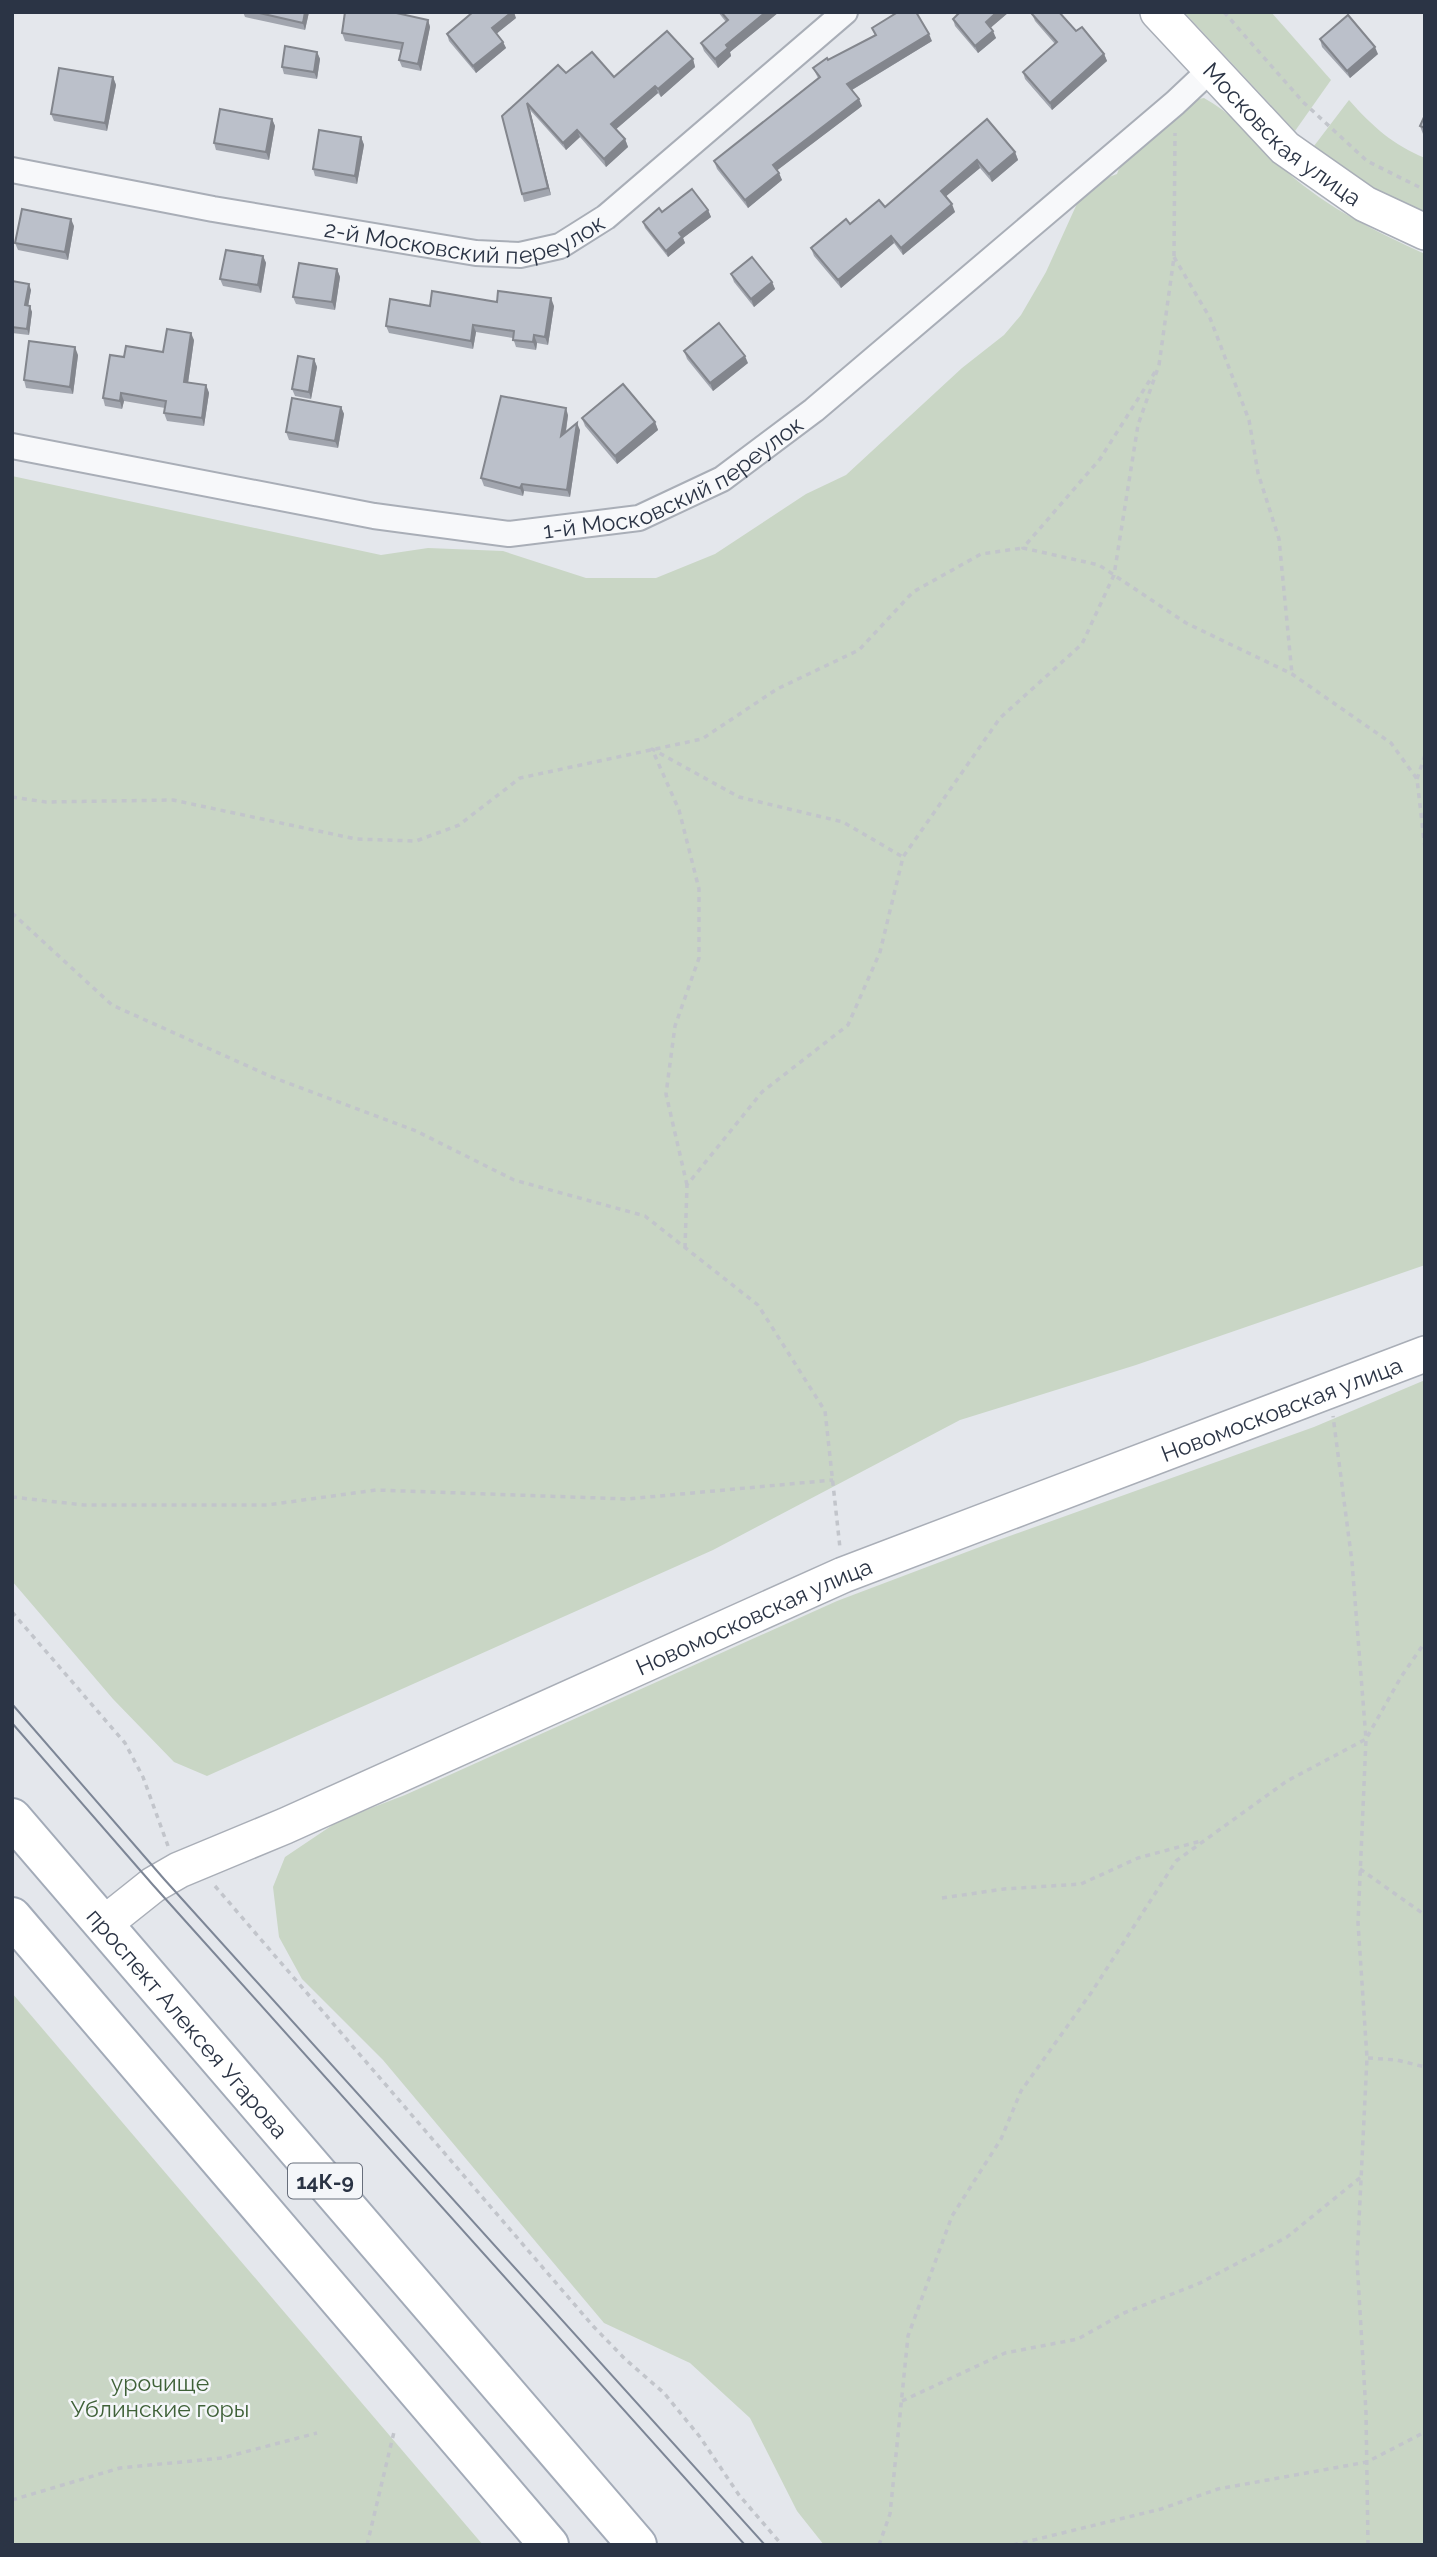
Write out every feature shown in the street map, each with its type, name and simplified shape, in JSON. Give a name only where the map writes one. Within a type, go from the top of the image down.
[{"type":"main road","name":"проспект Алексея Угарова","points":[[12,1818],[637,2545]]},
{"type":"main road","points":[[12,1916],[549,2545]]},
{"type":"street","name":"2-й Московский переулок","points":[[12,170],[226,212],[476,253],[520,256],[560,246],[606,217],[845,12]]},
{"type":"street","name":"Московская улица","points":[[1158,12],[1286,148],[1365,204],[1425,232]]},
{"type":"street","name":"1-й Московский переулок","points":[[12,446],[373,516],[509,534],[639,518],[722,479],[814,410],[1175,103],[1210,70]]},
{"type":"street","name":"Новомосковская улица","points":[[104,1924],[153,1885],[187,1866],[843,1576],[1425,1354]]},
{"type":"path","points":[[1224,12],[1303,102],[1367,161],[1425,190]]},
{"type":"path","points":[[687,1185],[762,1092],[848,1025],[880,953],[903,857],[1000,718],[1082,644],[1114,575],[1138,425],[1159,365],[1174,257],[1175,103]]},
{"type":"path","points":[[1174,257],[1210,318],[1249,420],[1258,473],[1279,539],[1292,674]]},
{"type":"path","points":[[1023,548],[1100,459],[1159,365]]},
{"type":"path","points":[[12,797],[46,802],[173,800],[356,839],[416,841],[459,825],[520,778],[702,738],[777,689],[859,650],[913,592],[981,554],[1023,548],[1099,565],[1186,623],[1292,674],[1391,743],[1417,779]]},
{"type":"path","points":[[653,749],[739,797],[843,822],[903,857]]},
{"type":"path","points":[[653,749],[679,810],[699,888],[699,958],[675,1026],[666,1094],[687,1185],[685,1248]]},
{"type":"path","points":[[1425,755],[1417,779],[1425,849]]},
{"type":"path","points":[[12,913],[112,1005],[272,1077],[416,1130],[514,1180],[645,1216],[758,1305],[825,1410],[843,1576]]},
{"type":"path","points":[[1324,1394],[1333,1413],[1343,1480],[1366,1739],[1358,1923],[1367,2058],[1357,2261],[1367,2462],[1368,2545]]},
{"type":"path","points":[[12,1497],[84,1505],[267,1504],[376,1490],[627,1499],[833,1480]]},
{"type":"path","points":[[12,1612],[124,1743],[143,1777],[156,1819],[187,1866],[593,2326],[664,2393],[699,2437],[739,2495],[782,2545]]},
{"type":"path","points":[[879,2545],[890,2514],[908,2336],[952,2216],[1001,2139],[1021,2091],[1091,1993],[1175,1861],[1287,1781],[1366,1739],[1401,1677],[1425,1642]]},
{"type":"path","points":[[942,1898],[1004,1889],[1081,1884],[1139,1858],[1206,1839]]},
{"type":"path","points":[[1360,1868],[1425,1914]]},
{"type":"path","points":[[1367,2058],[1397,2060],[1425,2067]]},
{"type":"path","points":[[902,2401],[1005,2353],[1078,2339],[1124,2313],[1200,2283],[1287,2237],[1361,2177]]},
{"type":"path","points":[[367,2545],[394,2432]]},
{"type":"path","points":[[1013,2545],[1161,2509],[1219,2489],[1367,2462],[1425,2432]]},
{"type":"path","points":[[12,2500],[120,2468],[222,2458],[317,2433]]},
{"type":"green space","points":[[1184,12],[1271,12],[1331,80],[1295,131]]},
{"type":"green space","points":[[1204,98],[1227,113],[1287,172],[1319,197],[1370,228],[1425,254],[1425,1265],[1136,1365],[960,1420],[713,1550],[207,1776],[174,1762],[113,1699],[12,1581],[12,476],[381,555],[428,548],[503,551],[586,578],[656,578],[715,554],[806,494],[846,475],[962,368],[1004,335],[1021,315],[1046,272],[1085,186],[1117,174],[1126,150],[1183,102]]},
{"type":"green space","points":[[1349,100],[1384,134],[1425,158],[1425,213],[1369,188],[1314,146]]},
{"type":"green space","points":[[1425,1380],[1425,2545],[824,2545],[797,2511],[750,2418],[690,2363],[604,2323],[383,2060],[302,1979],[279,1937],[273,1887],[285,1857],[340,1820],[405,1795],[837,1601],[1314,1427]]},
{"type":"green space","name":"урочище Ублинские горы","points":[[12,1993],[483,2545],[12,2545]]},
{"type":"building","points":[[255,12],[305,12],[303,23]]},
{"type":"building","points":[[345,12],[392,12],[428,20],[418,64],[399,60],[403,43],[342,33]]},
{"type":"building","points":[[473,12],[512,12],[492,28],[503,42],[473,66],[447,34]]},
{"type":"building","points":[[721,12],[766,12],[726,45],[728,48],[715,59],[701,43],[728,20]]},
{"type":"building","points":[[898,12],[916,12],[929,34],[847,84],[859,99],[773,165],[779,173],[745,200],[714,161],[820,77],[813,68],[827,58],[828,60],[876,35],[872,28]]},
{"type":"building","points":[[960,12],[997,12],[986,22],[993,31],[975,46],[953,19]]},
{"type":"building","points":[[1059,12],[1076,31],[1082,27],[1104,54],[1050,103],[1023,72],[1057,42],[1032,14]]},
{"type":"building","points":[[1348,15],[1375,47],[1347,71],[1320,39]]},
{"type":"building","points":[[667,31],[693,59],[658,89],[655,86],[611,124],[625,139],[604,159],[577,130],[563,143],[527,103],[548,188],[522,194],[502,116],[558,65],[566,73],[592,52],[614,77]]},
{"type":"building","points":[[285,46],[317,52],[314,72],[282,67]]},
{"type":"building","points":[[59,68],[113,77],[105,123],[51,114]]},
{"type":"building","points":[[220,109],[272,119],[266,152],[214,143]]},
{"type":"building","points":[[1425,115],[1425,128],[1420,126]]},
{"type":"building","points":[[987,119],[1015,152],[989,174],[977,160],[941,191],[952,204],[901,248],[891,236],[838,280],[811,248],[846,219],[850,224],[879,200],[885,207]]},
{"type":"building","points":[[319,130],[361,137],[355,176],[313,169]]},
{"type":"building","points":[[692,189],[708,210],[679,233],[682,237],[666,251],[643,222],[659,208],[662,212]]},
{"type":"building","points":[[22,209],[71,219],[65,252],[15,243]]},
{"type":"building","points":[[226,250],[263,256],[258,285],[220,279]]},
{"type":"building","points":[[752,257],[772,282],[751,299],[731,274]]},
{"type":"building","points":[[299,263],[337,269],[332,302],[293,297]]},
{"type":"building","points":[[12,281],[29,284],[25,305],[30,306],[27,329],[12,327]]},
{"type":"building","points":[[432,291],[497,302],[498,291],[551,298],[545,337],[534,335],[533,342],[513,340],[514,331],[473,325],[471,341],[386,326],[390,299],[430,306]]},
{"type":"building","points":[[719,323],[745,356],[710,383],[684,351]]},
{"type":"building","points":[[167,329],[191,333],[184,382],[206,385],[202,418],[164,413],[166,401],[121,393],[120,401],[103,398],[110,355],[124,357],[126,346],[163,352]]},
{"type":"building","points":[[29,341],[75,347],[70,387],[24,380]]},
{"type":"building","points":[[298,356],[314,359],[309,392],[292,389]]},
{"type":"building","points":[[623,384],[655,422],[615,456],[582,418]]},
{"type":"building","points":[[501,396],[566,408],[561,436],[577,423],[567,490],[522,484],[520,488],[481,478]]},
{"type":"building","points":[[292,398],[341,407],[335,441],[286,432]]},
{"type":"tram line","points":[[12,1704],[164,1879],[765,2545]]},
{"type":"tram line","points":[[12,1723],[153,1885],[745,2545]]}]
